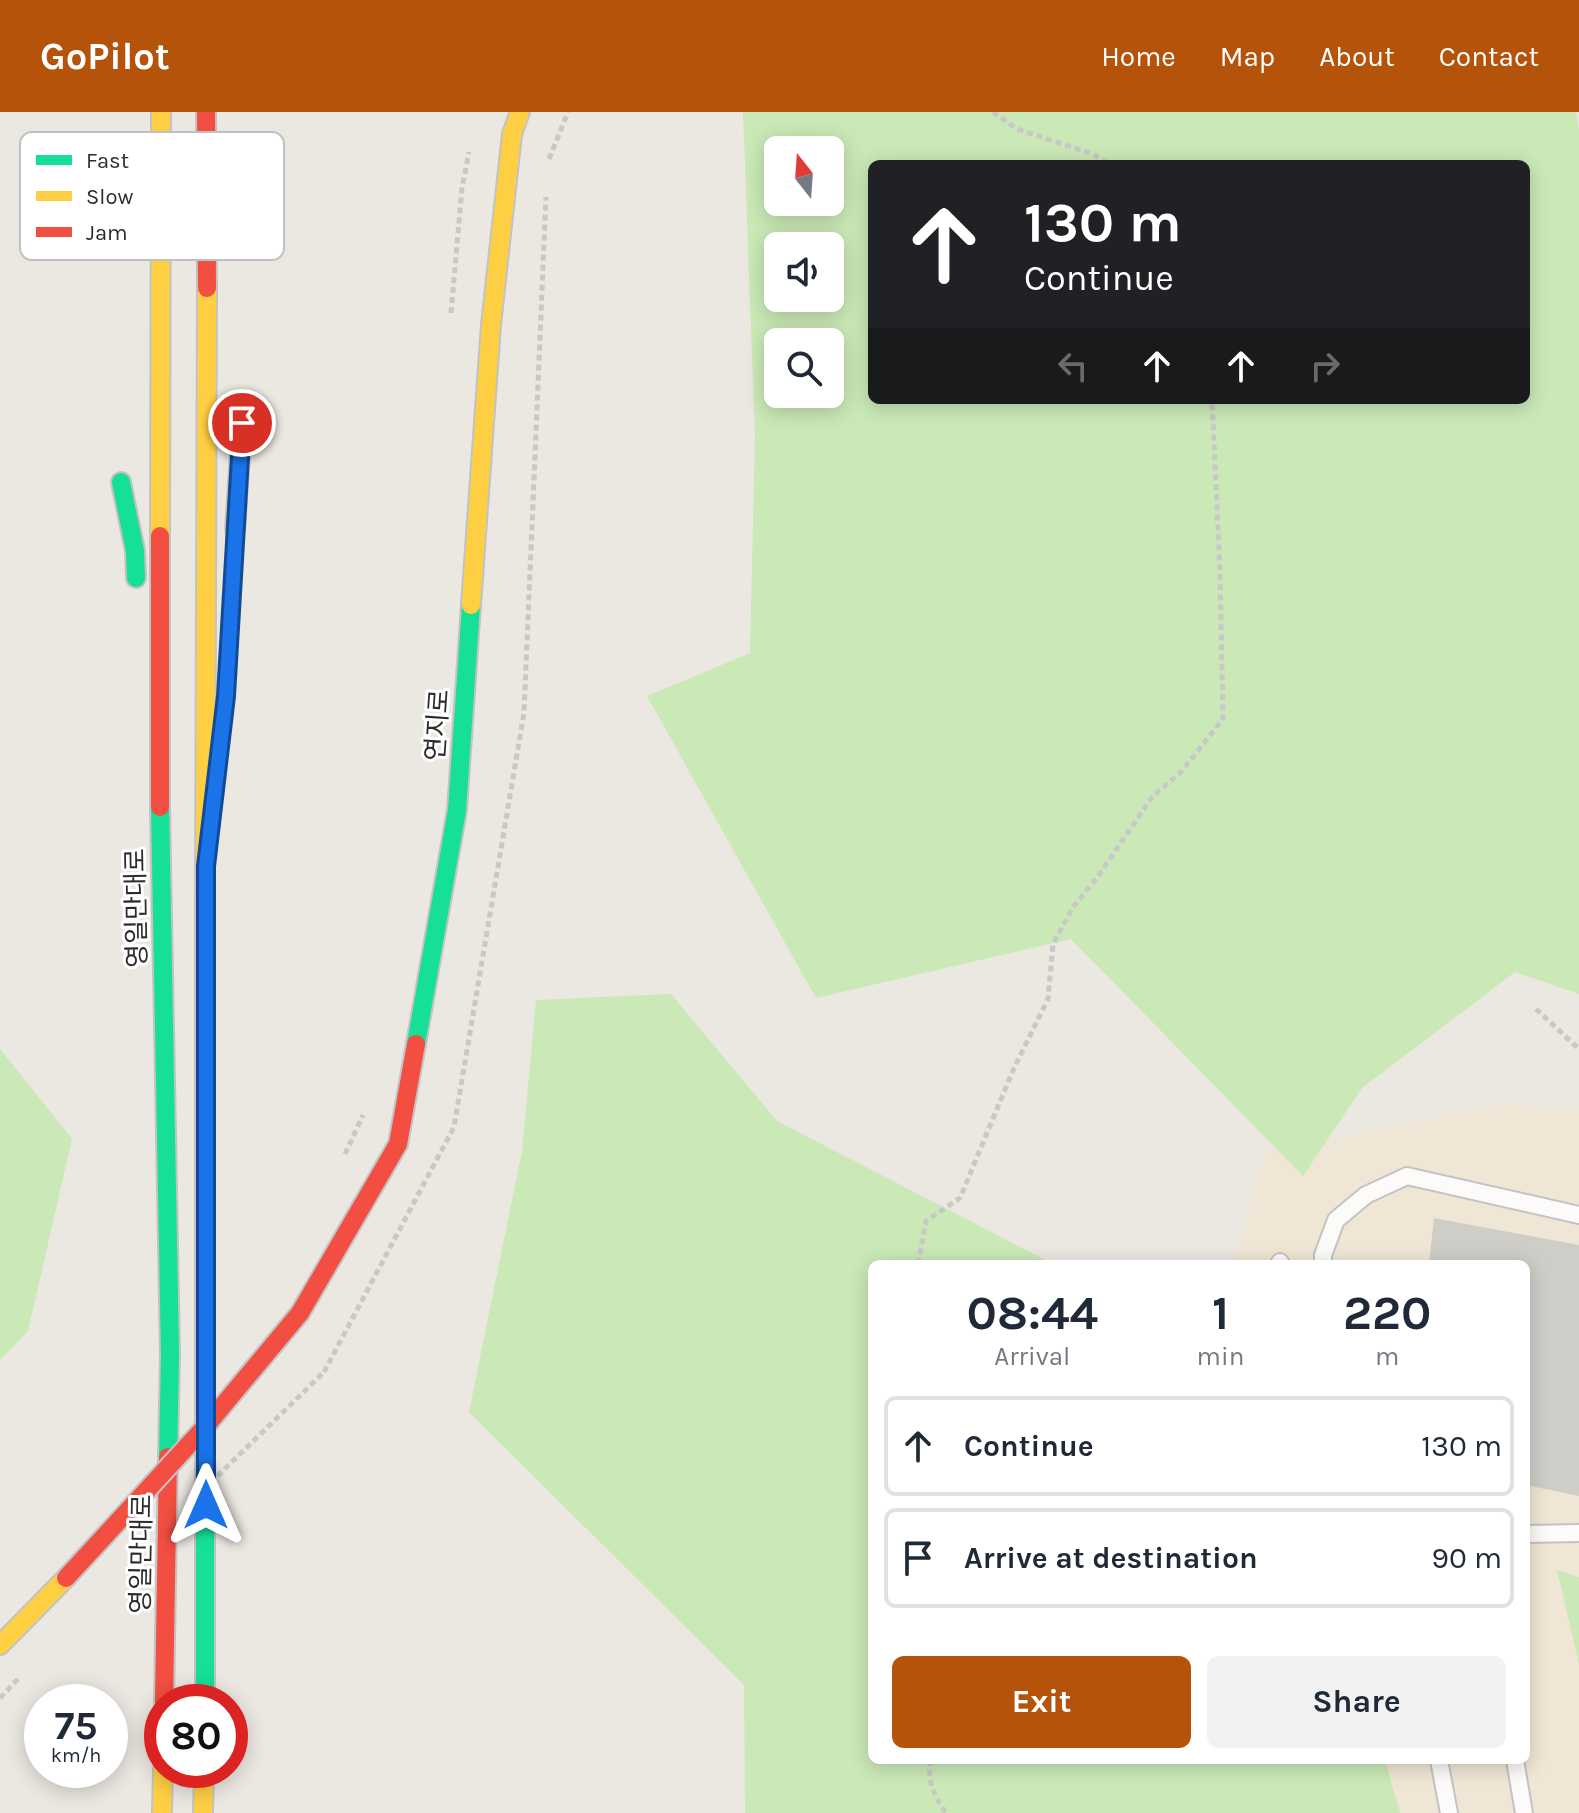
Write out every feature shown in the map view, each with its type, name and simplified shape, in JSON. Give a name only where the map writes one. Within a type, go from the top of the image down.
[{"type":"main road","name":"영일만대로","points":[[161,112],[161,132]]},
{"type":"main road","points":[[206,112],[206,132]]},
{"type":"main road","name":"연지로","points":[[0,1645],[205,1427],[300,1313],[398,1144],[457,810],[491,325],[512,134],[520,112]]},
{"type":"main road","name":"영일만대로","points":[[161,260],[159,755],[170,1355],[164,1684]]},
{"type":"main road","points":[[205,1684],[207,260]]},
{"type":"main road","points":[[234,546],[242,423]]},
{"type":"main road","points":[[121,482],[135,551],[137,599]]},
{"type":"main road","points":[[142,692],[161,838]]},
{"type":"main road","points":[[206,866],[224,711]]},
{"type":"main road","points":[[162,1813],[163,1788]]},
{"type":"main road","points":[[203,1813],[204,1788]]},
{"type":"lane","points":[[1323,1260],[1336,1220],[1366,1195],[1407,1176],[1579,1215]]},
{"type":"lane","points":[[1530,1534],[1579,1533]]},
{"type":"lane","points":[[1440,1764],[1449,1813]]},
{"type":"lane","points":[[1516,1764],[1524,1813]]},
{"type":"path","points":[[993,112],[1017,129],[1093,154],[1102,160]]},
{"type":"path","points":[[450,327],[462,188],[471,142]]},
{"type":"path","points":[[919,1260],[926,1221],[960,1198],[1014,1068],[1048,999],[1053,944],[1073,907],[1099,875],[1152,797],[1182,771],[1223,719],[1212,404]]},
{"type":"path","points":[[1536,1009],[1579,1049]]},
{"type":"path","points":[[343,1160],[369,1102]]},
{"type":"path","points":[[192,1500],[324,1372]]},
{"type":"path","points":[[930,1764],[932,1789],[946,1813]]},
{"type":"shaded area","points":[[1502,1104],[1579,1111],[1579,1813],[1086,1813],[1099,1764],[1530,1764],[1530,1260],[1235,1260],[1265,1153]]},
{"type":"green space","points":[[743,112],[1576,112],[1579,129],[1579,994],[1515,972],[1362,1088],[1303,1176],[1071,939],[816,998],[647,696],[750,653],[755,435]]},
{"type":"green space","points":[[671,994],[777,1121],[1045,1260],[868,1260],[868,1764],[1386,1764],[1400,1813],[745,1813],[744,1685],[469,1412],[522,1151],[536,1000]]},
{"type":"green space","points":[[0,1049],[72,1139],[28,1331],[0,1360]]},
{"type":"green space","points":[[1557,1570],[1579,1577],[1579,1664]]},
{"type":"building","points":[[1434,1218],[1579,1245],[1579,1496],[1530,1486],[1530,1260],[1429,1260]]},
{"type":"traffic: fast","points":[[235,529],[242,423]]},
{"type":"traffic: fast","points":[[121,482],[135,551],[136,578]]},
{"type":"traffic: fast","points":[[416,1044],[457,810],[471,605]]},
{"type":"traffic: fast","points":[[160,807],[170,1355],[168,1457]]},
{"type":"traffic: fast","points":[[205,895],[205,1684]]},
{"type":"traffic: slow","points":[[161,112],[161,132]]},
{"type":"traffic: slow","points":[[471,605],[491,325],[512,134],[520,112]]},
{"type":"traffic: slow","points":[[160,536],[161,260]]},
{"type":"traffic: slow","points":[[205,895],[207,288]]},
{"type":"traffic: slow","points":[[0,1645],[66,1578]]},
{"type":"traffic: slow","points":[[162,1813],[163,1788]]},
{"type":"traffic: slow","points":[[203,1813],[204,1788]]},
{"type":"traffic: jam","points":[[206,112],[206,132]]},
{"type":"traffic: jam","points":[[207,260],[207,288]]},
{"type":"traffic: jam","points":[[160,536],[160,807]]},
{"type":"traffic: jam","points":[[300,1313],[398,1144],[416,1044]]},
{"type":"traffic: jam","points":[[66,1578],[205,1427],[300,1313]]},
{"type":"traffic: jam","points":[[164,1684],[168,1457]]},
{"type":"route","points":[[206,1505],[206,866],[226,696],[242,423]]}]
